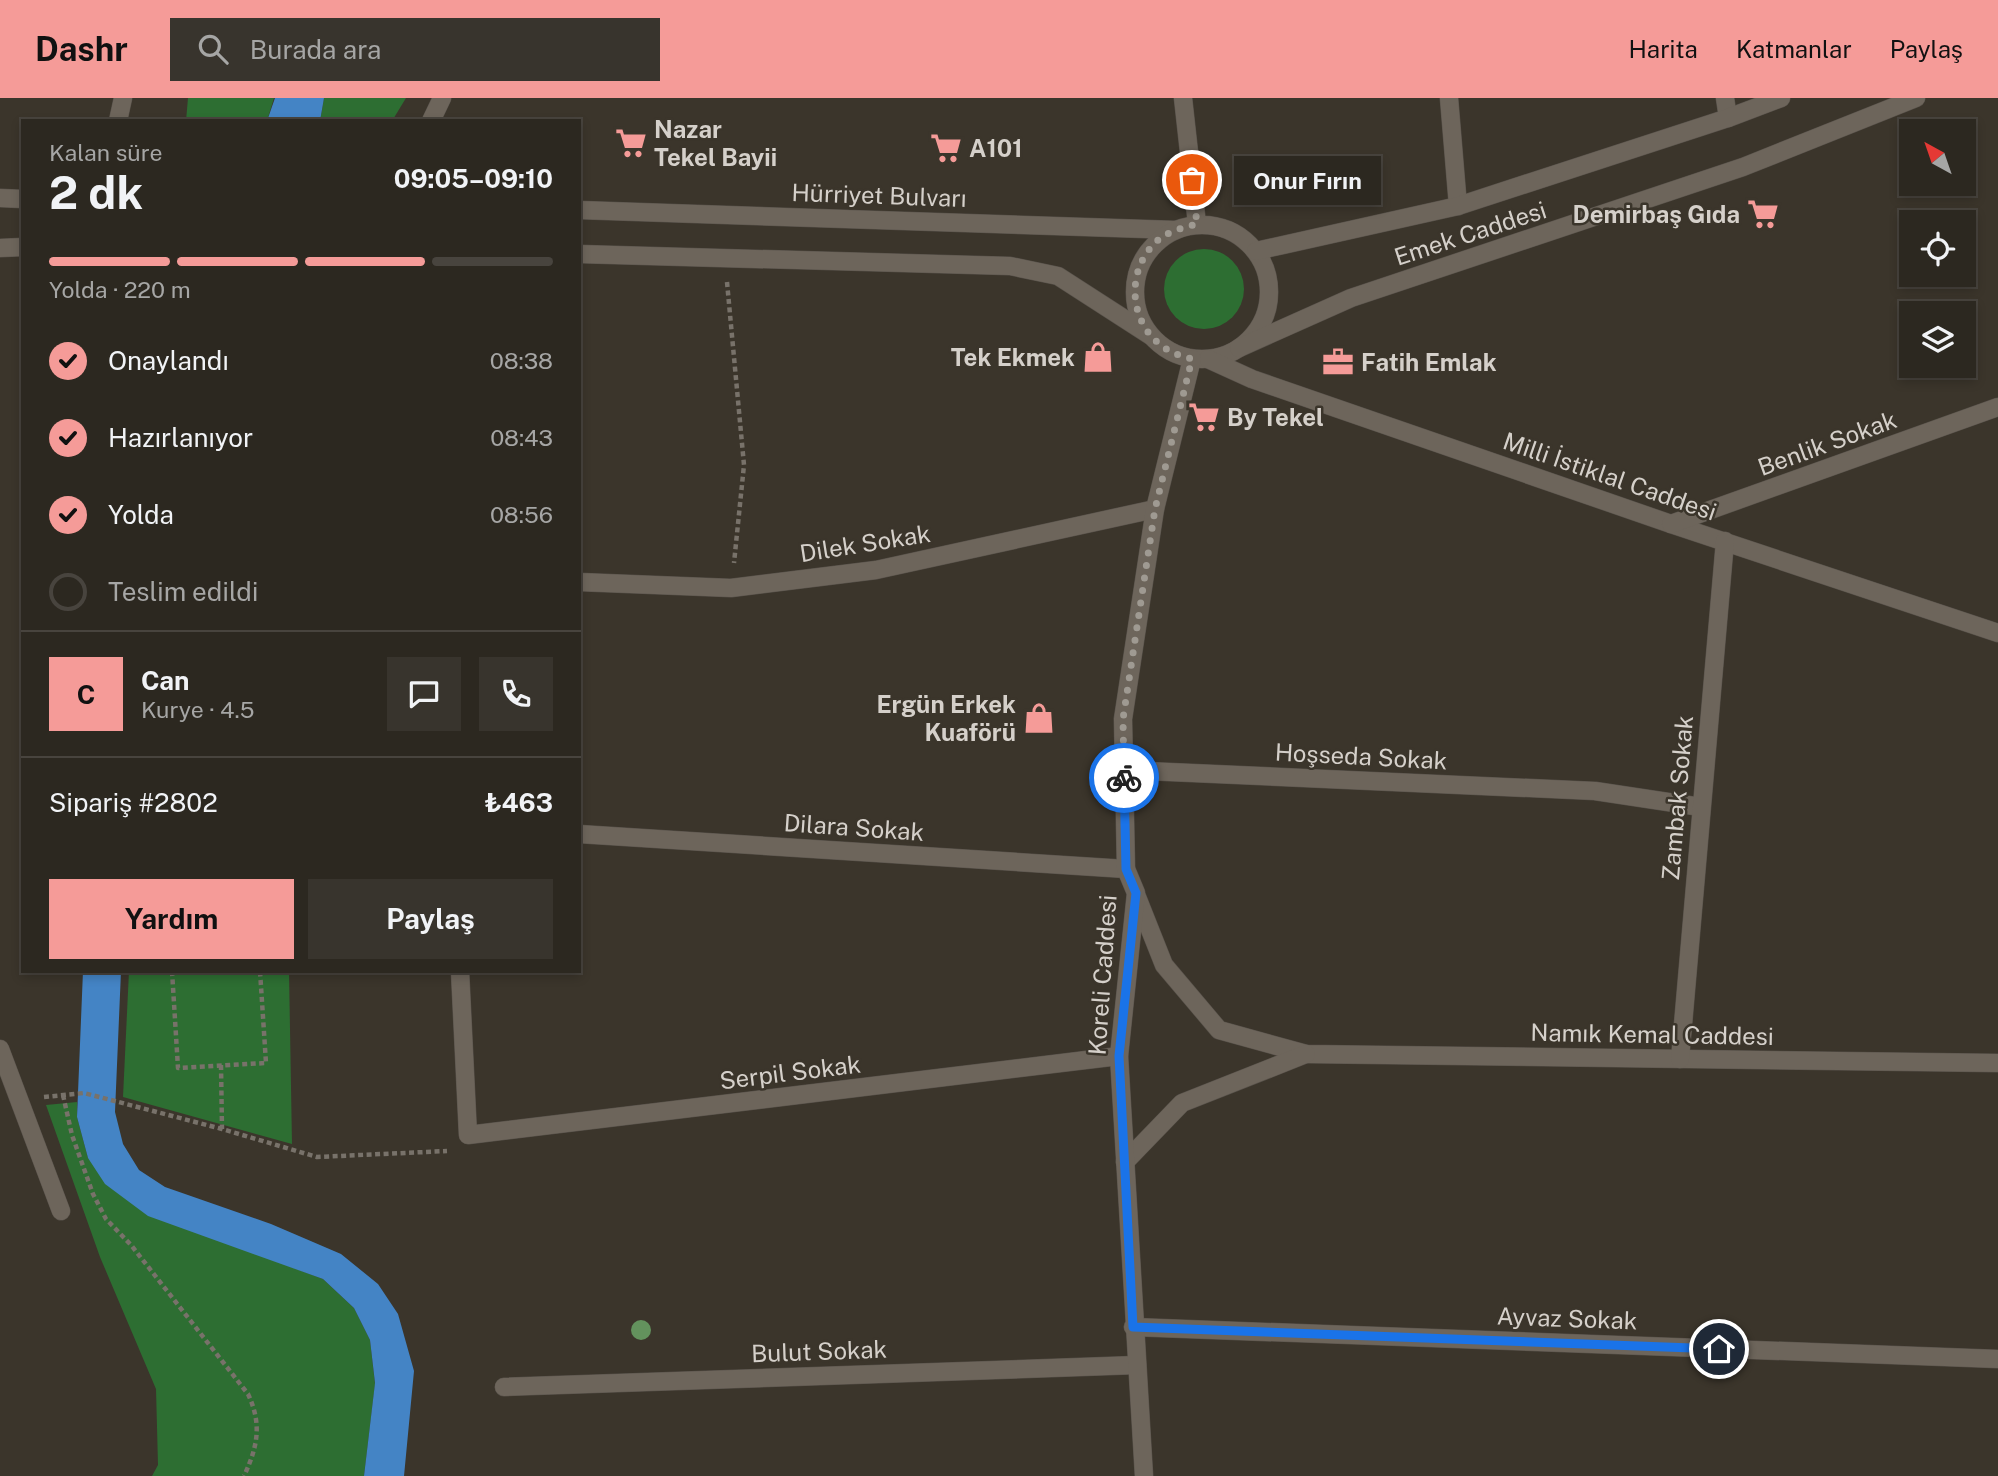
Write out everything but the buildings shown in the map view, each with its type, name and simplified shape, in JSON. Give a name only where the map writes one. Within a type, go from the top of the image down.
[{"type":"street","points":[[118,119],[123,98]]},
{"type":"street","points":[[432,119],[442,98]]},
{"type":"street","points":[[1183,98],[1197,224]]},
{"type":"street","points":[[1449,98],[1458,206]]},
{"type":"street","points":[[1725,98],[1728,118]]},
{"type":"street","name":"Emek Caddesi","points":[[1256,251],[1458,206],[1728,118],[1781,98]]},
{"type":"street","name":"Emek Caddesi","points":[[1239,348],[1351,298],[1743,167],[1916,98]]},
{"type":"street","points":[[0,198],[21,199]]},
{"type":"street","name":"Hürriyet Bulvarı","points":[[581,210],[1176,230]]},
{"type":"street","points":[[581,254],[1010,266],[1058,276],[1151,336],[1163,347],[1200,359],[1224,355],[1239,348],[1255,333],[1266,314],[1269,292],[1266,270],[1256,251],[1240,236],[1219,226],[1197,224],[1176,230],[1158,240],[1144,257],[1136,276],[1135,298],[1139,318],[1151,336]]},
{"type":"street","points":[[0,248],[21,247]]},
{"type":"street","name":"Koreli Caddesi","points":[[1144,1476],[1133,1327],[1119,1056],[1136,893],[1126,869],[1123,719],[1155,509],[1200,359]]},
{"type":"street","name":"Milli İstiklal Caddesi","points":[[1200,359],[1671,524],[1998,633]]},
{"type":"street","name":"Benlik Sokak","points":[[1671,524],[1998,407]]},
{"type":"street","name":"Dilek Sokak","points":[[581,582],[731,588],[876,570],[1155,509]]},
{"type":"street","name":"Zambak Sokak","points":[[1680,1059],[1725,541]]},
{"type":"street","name":"Hoşseda Sokak","points":[[1124,770],[1595,791],[1701,807]]},
{"type":"street","name":"Dilara Sokak","points":[[581,834],[1126,869]]},
{"type":"street","points":[[1136,893],[1164,965],[1219,1030],[1306,1055]]},
{"type":"street","name":"Serpil Sokak","points":[[460,973],[468,1135],[1119,1056]]},
{"type":"street","points":[[0,1049],[61,1212]]},
{"type":"street","points":[[1125,1162],[1182,1103],[1306,1055]]},
{"type":"street","name":"Namık Kemal Caddesi","points":[[1306,1055],[1998,1063]]},
{"type":"street","name":"Ayvaz Sokak","points":[[1133,1327],[1998,1359]]},
{"type":"street","name":"Bulut Sokak","points":[[504,1387],[1137,1365]]},
{"type":"path","points":[[724,258],[744,465],[731,588]]},
{"type":"path","points":[[172,973],[178,1068],[266,1062],[260,973]]},
{"type":"path","points":[[221,1065],[222,1129]]},
{"type":"path","points":[[19,1099],[84,1093],[317,1157],[456,1150]]},
{"type":"path","points":[[63,1095],[72,1135],[106,1219],[131,1245],[248,1394],[255,1409],[258,1430],[251,1461],[244,1476]]},
{"type":"green space","points":[[188,98],[274,98],[268,119],[186,119]]},
{"type":"green space","points":[[324,98],[406,98],[393,119],[320,119]]},
{"type":"green space","points":[[1204,249],[1219,252],[1232,261],[1241,274],[1244,289],[1241,304],[1232,317],[1219,326],[1204,329],[1189,326],[1176,317],[1167,304],[1164,289],[1167,274],[1176,261],[1189,252]]},
{"type":"green space","points":[[129,973],[289,973],[292,1144],[123,1097]]},
{"type":"green space","points":[[77,1102],[77,1117],[88,1158],[265,1257],[323,1279],[354,1308],[370,1340],[375,1384],[364,1476],[152,1476],[158,1465],[156,1389],[100,1257],[46,1105]]},
{"type":"water","points":[[275,98],[324,98],[320,119],[268,119]]},
{"type":"water","points":[[83,973],[121,973],[115,1112],[123,1144],[139,1170],[165,1187],[271,1224],[341,1254],[378,1284],[398,1314],[414,1371],[404,1476],[364,1476],[375,1383],[370,1340],[354,1308],[323,1279],[148,1216],[105,1184],[88,1158],[77,1117]]},
{"type":"way so far","points":[[1124,778],[1123,719],[1155,509],[1192,359],[1163,347],[1151,336],[1139,318],[1135,298],[1136,276],[1144,257],[1158,240],[1176,230],[1197,224],[1192,180]]},
{"type":"place","name":"Nazar Tekel Bayii","points":[[631,143]]},
{"type":"place","name":"A101","points":[[946,148]]},
{"type":"place","name":"Onur Fırın","points":[[1192,180]]},
{"type":"place","name":"Demirbaş Gıda","points":[[1763,214]]},
{"type":"place","name":"Tek Ekmek","points":[[1098,357]]},
{"type":"place","name":"Fatih Emlak","points":[[1338,362]]},
{"type":"place","name":"By Tekel","points":[[1204,417]]},
{"type":"place","name":"Ergün Erkek Kuaförü","points":[[1039,718]]},
{"type":"route","points":[[1124,778],[1126,869],[1136,893],[1119,1056],[1133,1327],[1719,1349]]}]
